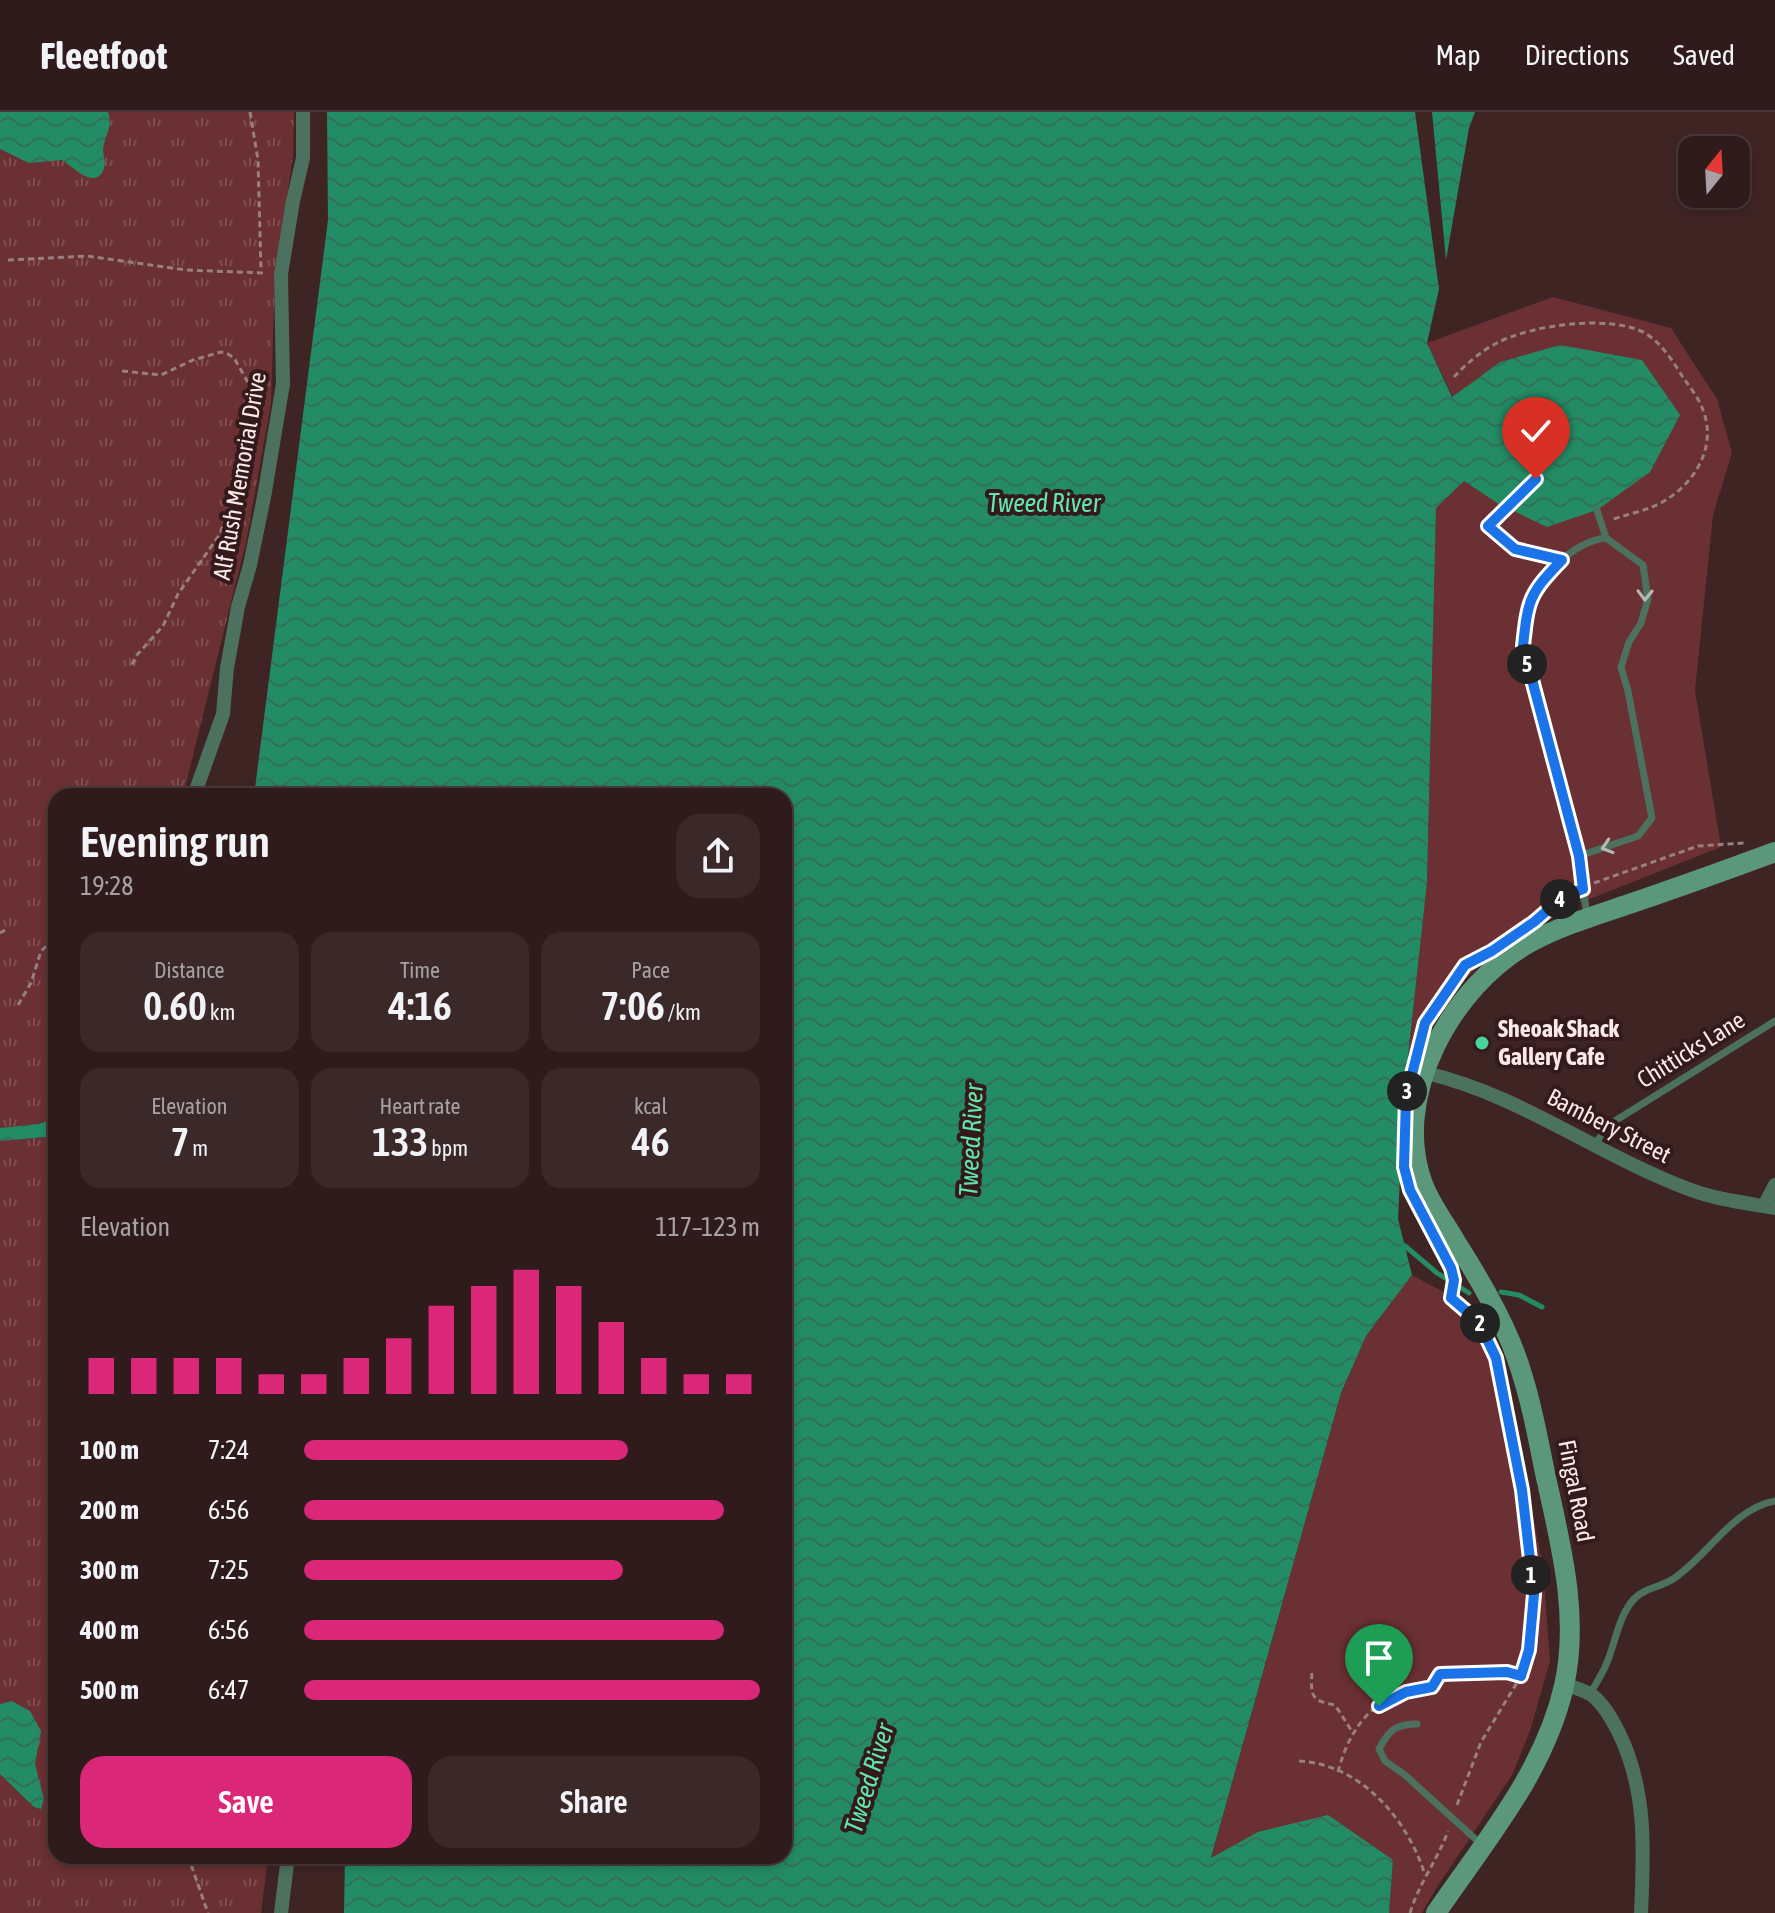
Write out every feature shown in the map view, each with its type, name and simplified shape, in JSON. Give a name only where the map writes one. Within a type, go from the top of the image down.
[{"type":"street","name":"Alf Rush Memorial Drive","points":[[197,788],[223,714],[227,668],[238,607],[264,497],[283,384],[281,274],[303,158],[303,112]]},
{"type":"street","name":"Fingal Road","points":[[1436,1913],[1512,1804],[1542,1751],[1564,1684],[1570,1626],[1565,1573],[1535,1421],[1521,1369],[1501,1320],[1435,1209],[1419,1173],[1414,1125],[1426,1073],[1446,1025],[1478,983],[1497,965],[1529,943],[1775,852]]},
{"type":"street","name":"Bambery Street","points":[[1426,1073],[1507,1099],[1594,1145],[1692,1191],[1769,1207]]},
{"type":"street","points":[[1769,1207],[1768,1194],[1775,1185]]},
{"type":"street","points":[[1564,1684],[1590,1694],[1611,1717],[1636,1777],[1644,1843],[1641,1913]]},
{"type":"street","points":[[281,1913],[287,1864]]},
{"type":"lane","points":[[1579,856],[1638,836],[1652,818],[1621,667],[1648,599],[1643,565],[1606,538],[1597,510]]},
{"type":"lane","points":[[1587,919],[1579,856],[1523,646],[1532,594],[1562,560],[1582,544],[1606,538]]},
{"type":"lane","name":"Chitticks Lane","points":[[1594,1145],[1610,1124],[1775,1021]]},
{"type":"lane","points":[[1590,1694],[1634,1599],[1671,1581],[1697,1561],[1738,1518],[1764,1503],[1775,1501]]},
{"type":"lane","points":[[1417,1724],[1399,1724],[1388,1733],[1379,1749],[1385,1761],[1405,1775],[1482,1845]]},
{"type":"path","points":[[250,112],[258,160],[261,272]]},
{"type":"path","points":[[8,260],[87,256],[186,270],[261,272],[281,289]]},
{"type":"path","points":[[1454,377],[1497,343],[1537,330],[1563,326],[1600,322],[1628,327],[1646,333],[1664,349],[1704,411],[1708,436],[1701,465],[1683,488],[1654,506],[1600,523]]},
{"type":"path","points":[[122,371],[161,375],[193,360],[221,352],[228,354],[234,358],[253,391],[258,411],[253,442],[233,475],[230,503],[220,534],[178,594],[163,626],[136,656],[132,665]]},
{"type":"path","points":[[1536,479],[1488,526],[1515,549],[1562,560]]},
{"type":"path","points":[[1534,922],[1564,896],[1598,881],[1698,846],[1753,842]]},
{"type":"path","points":[[18,1005],[31,983],[41,951],[48,945]]},
{"type":"path","points":[[1449,988],[1465,965],[1476,960]]},
{"type":"path","points":[[1451,1268],[1454,1280],[1451,1298],[1483,1329]]},
{"type":"path","points":[[1410,1913],[1419,1886],[1442,1848],[1481,1742],[1521,1676],[1529,1650],[1534,1594],[1522,1490],[1496,1358]]},
{"type":"path","points":[[1338,1772],[1353,1733],[1379,1706],[1406,1692],[1432,1687],[1440,1674],[1507,1672],[1521,1676]]},
{"type":"path","points":[[1312,1673],[1314,1697],[1321,1704],[1335,1705],[1353,1733]]},
{"type":"path","points":[[1299,1761],[1313,1761],[1362,1784],[1392,1813],[1418,1851],[1425,1875]]},
{"type":"path","points":[[191,1864],[208,1913]]},
{"type":"green space","points":[[0,112],[294,112],[293,157],[275,273],[271,403],[246,542],[185,788],[48,788],[48,1864],[267,1864],[261,1913],[0,1913]]},
{"type":"green space","points":[[1553,297],[1671,328],[1717,399],[1732,453],[1713,515],[1695,691],[1721,847],[1572,906],[1508,940],[1444,999],[1404,1093],[1427,883],[1436,508],[1464,481],[1497,503],[1500,362],[1453,397],[1427,343]]},
{"type":"green space","points":[[1412,1275],[1464,1303],[1484,1320],[1504,1372],[1543,1567],[1550,1661],[1530,1731],[1512,1775],[1422,1913],[1389,1913],[1393,1859],[1211,1859],[1341,1393],[1366,1336]]},
{"type":"water","points":[[0,112],[108,112],[109,127],[103,149],[105,166],[100,175],[90,178],[62,160],[29,163],[0,149]]},
{"type":"water","name":"Tweed River","points":[[327,112],[1415,112],[1439,289],[1427,343],[1452,397],[1500,362],[1560,345],[1642,360],[1680,415],[1650,472],[1597,510],[1547,527],[1497,503],[1464,481],[1436,508],[1427,883],[1404,1093],[1398,1219],[1412,1275],[1366,1336],[1341,1393],[1211,1858],[1258,1832],[1328,1815],[1393,1860],[1389,1913],[344,1913],[345,1864],[792,1864],[792,788],[255,788],[328,220]]},
{"type":"water","points":[[1432,112],[1475,112],[1469,128],[1446,260]]},
{"type":"water","points":[[48,1121],[48,1137],[0,1141],[0,1128]]},
{"type":"water","points":[[12,1701],[30,1711],[41,1731],[35,1764],[44,1799],[41,1809],[34,1807],[0,1774],[0,1704]]},
{"type":"waterway","points":[[1405,1246],[1437,1273],[1469,1293]]},
{"type":"waterway","points":[[1501,1292],[1519,1295],[1542,1307]]},
{"type":"place","name":"Sheoak Shack Gallery Cafe","points":[[1482,1043]]},
{"type":"route","points":[[1379,1706],[1406,1692],[1432,1687],[1440,1674],[1507,1672],[1521,1676],[1529,1650],[1534,1594],[1522,1490],[1496,1358],[1479,1322],[1451,1298],[1454,1280],[1451,1268],[1410,1190],[1404,1167],[1406,1098],[1425,1023],[1465,965],[1534,922],[1553,903],[1583,889],[1579,856],[1523,646],[1532,594],[1562,560],[1515,549],[1488,526],[1536,479]]}]
